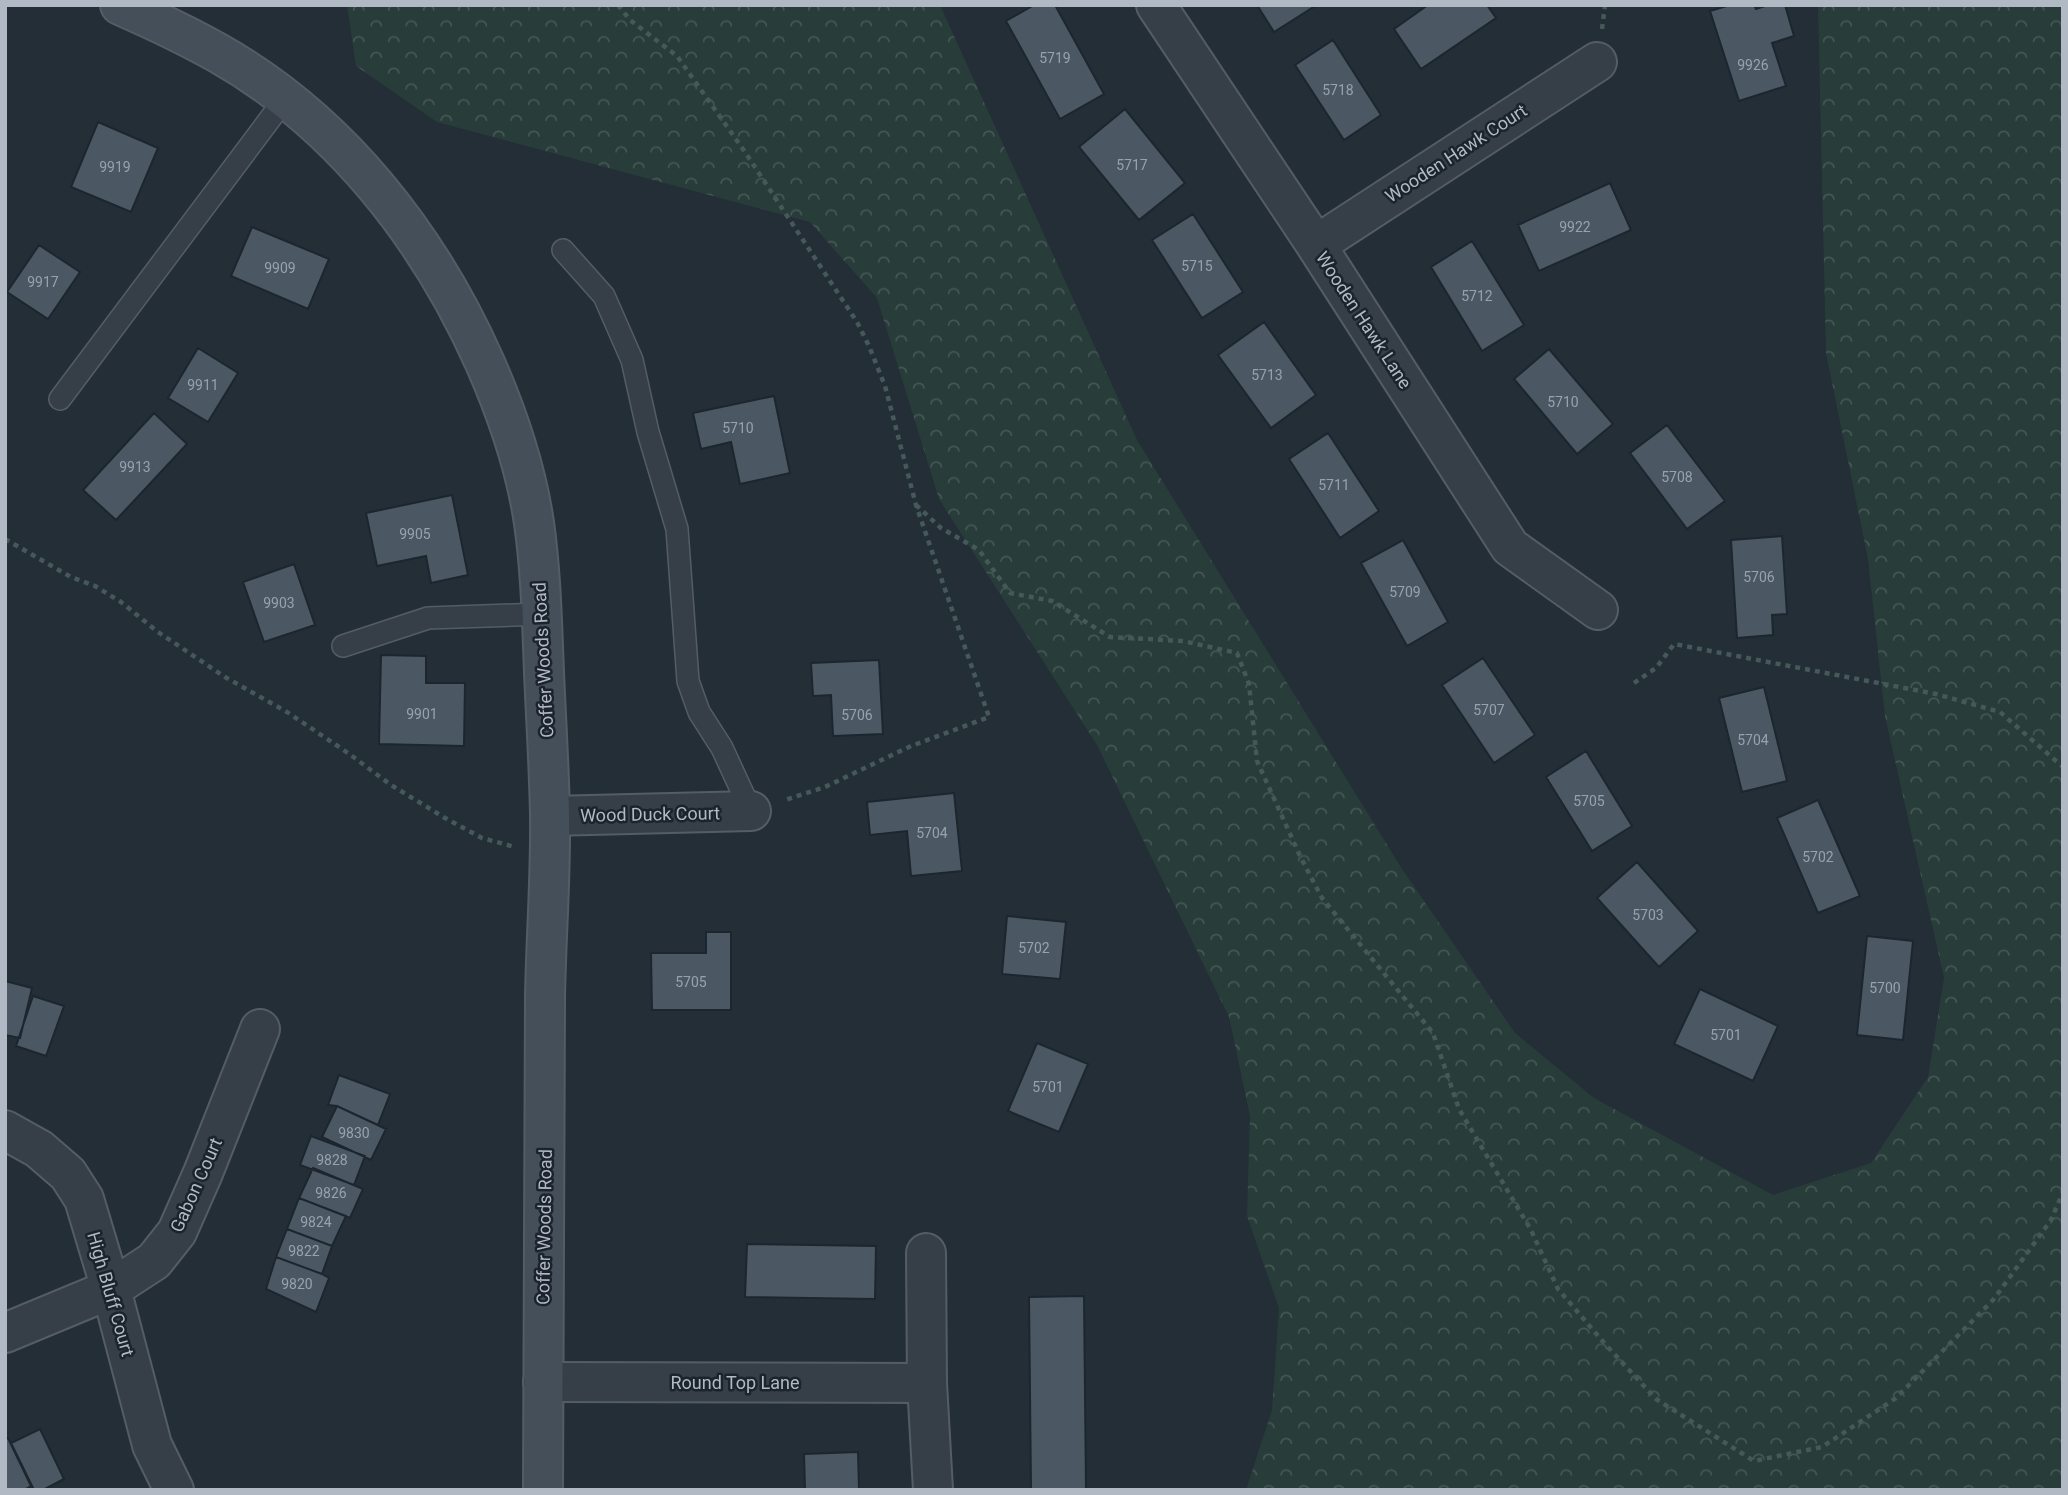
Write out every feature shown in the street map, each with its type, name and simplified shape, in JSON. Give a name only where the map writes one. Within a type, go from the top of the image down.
[{"type":"street","name":"Coffer Woods Road","points":[[120,5],[221,54],[267,85],[351,157],[384,194],[428,254],[466,322],[499,395],[523,472],[534,521],[542,614],[549,833],[545,999],[543,1490]]},
{"type":"street","name":"Wooden Hawk Lane","points":[[1156,5],[1316,245],[1510,547],[1598,610]]},
{"type":"street","name":"Wooden Hawk Court","points":[[1316,245],[1597,62]]},
{"type":"street","name":"Wood Duck Court","points":[[549,833],[751,811]]},
{"type":"street","name":"Gabon Court","points":[[5,1333],[111,1289],[154,1261],[177,1232],[260,1028]]},
{"type":"street","name":"High Bluff Court","points":[[5,1130],[39,1149],[68,1174],[84,1199],[152,1445],[174,1490]]},
{"type":"street","points":[[926,1253],[927,1383],[933,1490]]},
{"type":"street","name":"Round Top Lane","points":[[543,1382],[927,1383]]},
{"type":"lane","points":[[60,399],[285,99]]},
{"type":"lane","points":[[564,250],[604,296],[632,360],[648,432],[677,528],[688,681],[699,712],[722,748],[751,811]]},
{"type":"lane","points":[[343,646],[428,618],[542,614]]},
{"type":"path","points":[[618,5],[630,20],[677,56],[745,152],[857,322],[885,386],[916,505],[989,717],[911,747],[825,787]]},
{"type":"path","points":[[916,505],[941,528],[979,550],[1010,593],[1052,601],[1110,637],[1183,641],[1237,653],[1250,684],[1257,761],[1300,856],[1322,898],[1433,1033],[1459,1110],[1531,1230],[1558,1289],[1656,1399],[1754,1461],[1822,1447],[1896,1398],[1994,1299],[2051,1220],[2063,1192]]},
{"type":"path","points":[[5,540],[121,602],[158,632],[225,677],[287,712],[391,785],[482,838],[526,850],[549,833]]},
{"type":"path","points":[[1634,683],[1656,668],[1674,644],[1936,694],[2000,712],[2063,767]]},
{"type":"green space","points":[[347,5],[940,5],[1137,440],[1402,869],[1515,1033],[1594,1098],[1773,1195],[1871,1163],[1928,1077],[1944,978],[1885,716],[1868,559],[1826,353],[1818,5],[2063,5],[2063,1490],[1246,1490],[1272,1410],[1279,1308],[1247,1216],[1250,1116],[1229,1017],[1097,745],[939,499],[877,298],[810,222],[437,122],[356,66]]},
{"type":"building","points":[[1034,5],[1055,5],[1104,94],[1060,119],[1006,21]]},
{"type":"building","points":[[1257,5],[1315,5],[1315,6],[1274,32]]},
{"type":"building","points":[[1428,5],[1487,5],[1496,18],[1421,69],[1394,29]]},
{"type":"building","points":[[1730,5],[1754,5],[1756,9],[1768,5],[1785,5],[1794,36],[1772,43],[1786,86],[1739,101],[1710,11]]},
{"type":"building","points":[[1333,40],[1381,115],[1344,140],[1295,65]]},
{"type":"building","points":[[1125,109],[1185,183],[1139,220],[1079,147]]},
{"type":"building","points":[[98,122],[158,148],[131,212],[71,187]]},
{"type":"building","points":[[1610,183],[1631,230],[1539,271],[1518,225]]},
{"type":"building","points":[[1193,214],[1243,292],[1202,318],[1152,240]]},
{"type":"building","points":[[252,227],[329,259],[308,309],[231,276]]},
{"type":"building","points":[[1472,241],[1524,325],[1482,351],[1431,267]]},
{"type":"building","points":[[39,245],[80,272],[48,319],[7,292]]},
{"type":"building","points":[[1264,322],[1316,395],[1271,428],[1218,355]]},
{"type":"building","points":[[198,348],[238,373],[208,422],[168,398]]},
{"type":"building","points":[[1549,349],[1613,424],[1577,454],[1514,379]]},
{"type":"building","points":[[774,396],[790,473],[740,484],[731,442],[701,449],[693,413]]},
{"type":"building","points":[[154,413],[187,444],[116,520],[83,490]]},
{"type":"building","points":[[1667,425],[1725,501],[1687,529],[1630,453]]},
{"type":"building","points":[[1328,433],[1379,511],[1340,538],[1289,459]]},
{"type":"building","points":[[452,495],[468,575],[431,583],[426,556],[377,566],[366,513]]},
{"type":"building","points":[[1782,536],[1787,614],[1772,615],[1773,635],[1737,638],[1731,540]]},
{"type":"building","points":[[1403,540],[1448,622],[1407,646],[1361,563]]},
{"type":"building","points":[[294,564],[315,625],[264,642],[243,582]]},
{"type":"building","points":[[381,655],[426,656],[426,683],[465,683],[464,746],[379,744]]},
{"type":"building","points":[[1483,658],[1535,735],[1494,763],[1442,685]]},
{"type":"building","points":[[879,660],[883,734],[833,736],[831,695],[813,696],[811,663]]},
{"type":"building","points":[[1764,687],[1787,781],[1742,792],[1719,698]]},
{"type":"building","points":[[1586,751],[1632,826],[1592,851],[1546,777]]},
{"type":"building","points":[[954,793],[962,871],[911,876],[907,831],[870,835],[867,802]]},
{"type":"building","points":[[1818,800],[1860,896],[1818,913],[1777,818]]},
{"type":"building","points":[[1637,862],[1698,931],[1659,967],[1597,898]]},
{"type":"building","points":[[1007,916],[1066,922],[1060,979],[1002,974]]},
{"type":"building","points":[[706,932],[731,932],[731,1010],[652,1010],[651,953],[706,953]]},
{"type":"building","points":[[1867,936],[1913,941],[1903,1040],[1857,1035]]},
{"type":"building","points":[[5,981],[32,988],[20,1038],[5,1035]]},
{"type":"building","points":[[1700,989],[1778,1026],[1753,1081],[1674,1044]]},
{"type":"building","points":[[33,996],[64,1006],[46,1056],[16,1046]]},
{"type":"building","points":[[1037,1043],[1088,1064],[1059,1132],[1008,1111]]},
{"type":"building","points":[[339,1075],[390,1094],[378,1125],[337,1106],[328,1105]]},
{"type":"building","points":[[337,1106],[386,1129],[371,1160],[322,1137]]},
{"type":"building","points":[[311,1136],[365,1156],[354,1185],[300,1165]]},
{"type":"building","points":[[313,1168],[363,1189],[350,1218],[299,1198]]},
{"type":"building","points":[[299,1198],[346,1216],[332,1246],[287,1229]]},
{"type":"building","points":[[287,1229],[332,1246],[322,1274],[276,1257]]},
{"type":"building","points":[[747,1244],[876,1246],[875,1299],[745,1297]]},
{"type":"building","points":[[276,1257],[329,1278],[316,1312],[266,1289]]},
{"type":"building","points":[[1084,1296],[1086,1490],[1031,1490],[1029,1297]]},
{"type":"building","points":[[40,1429],[64,1479],[43,1490],[34,1490],[11,1443]]},
{"type":"building","points":[[8,1438],[31,1486],[24,1490],[5,1490],[5,1439]]},
{"type":"building","points":[[858,1452],[859,1490],[805,1490],[804,1454]]}]
